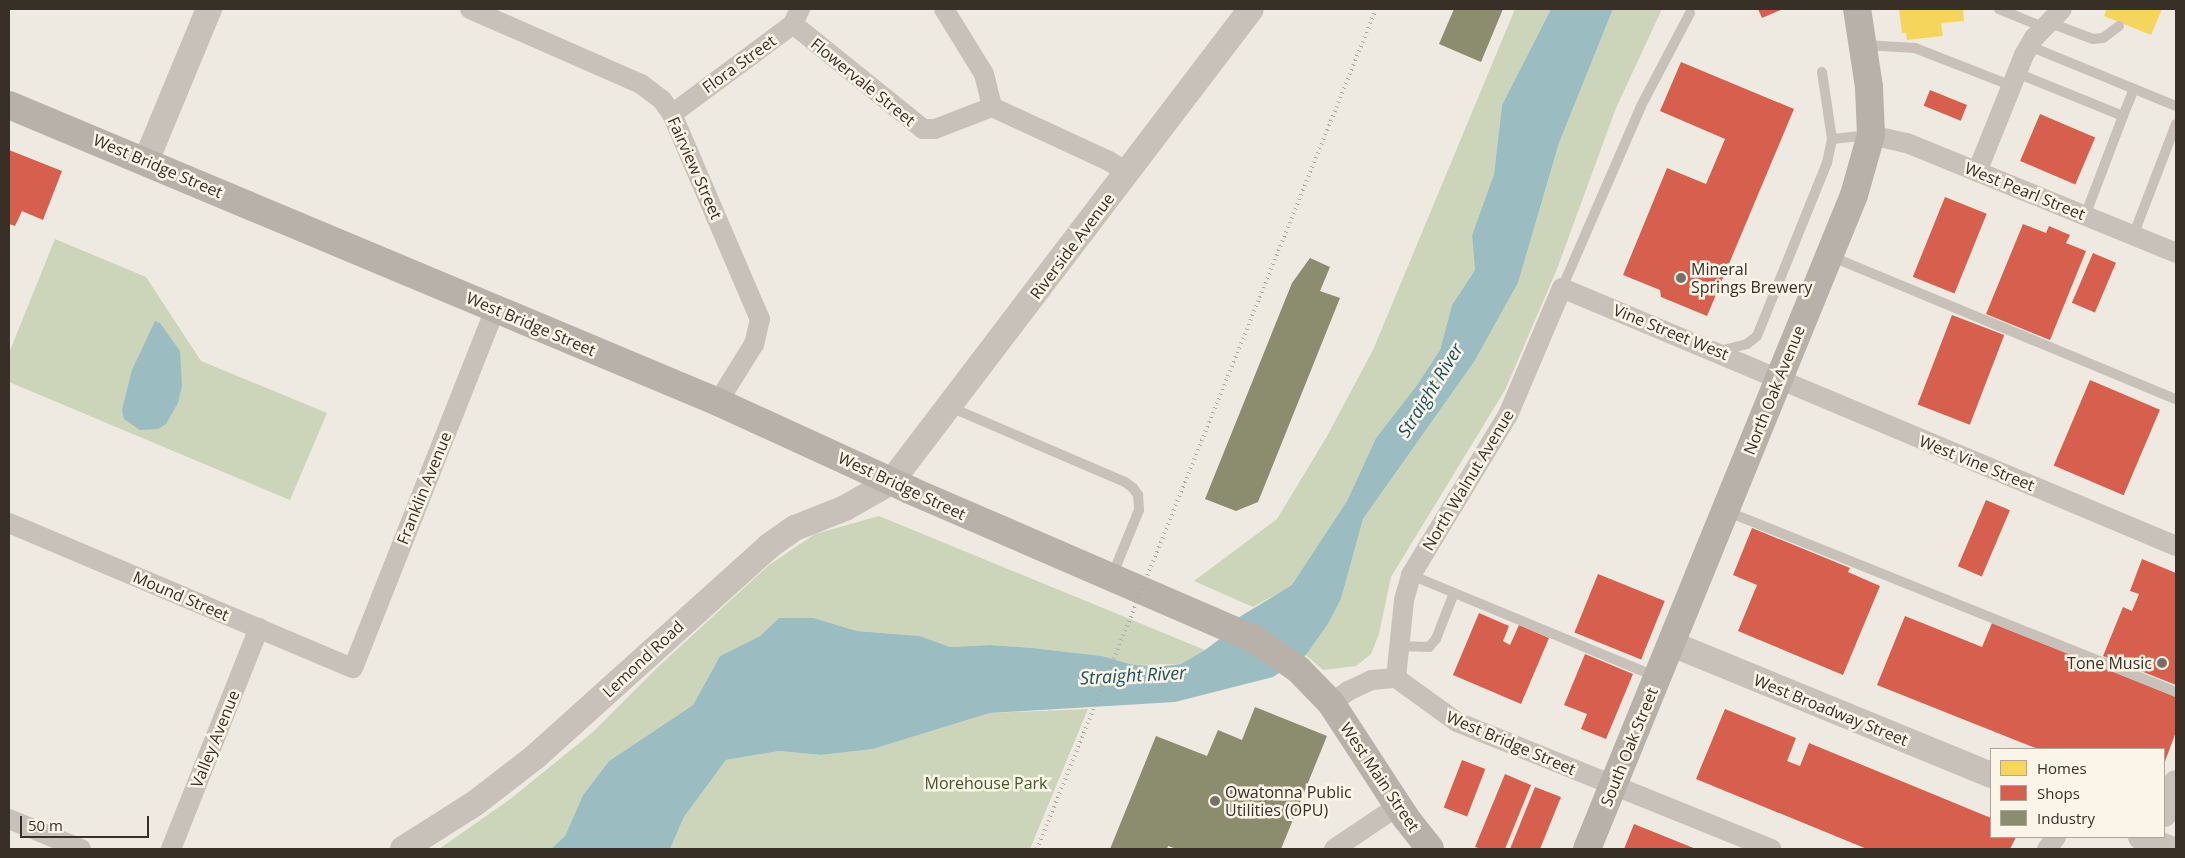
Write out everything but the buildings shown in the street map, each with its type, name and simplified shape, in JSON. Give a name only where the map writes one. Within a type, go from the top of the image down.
[{"type":"main road","name":"North Oak Avenue","points":[[1672,644],[1854,195],[1871,135],[1869,87],[1857,9]]},
{"type":"main road","name":"West Bridge Street","points":[[9,105],[718,402],[891,482],[1270,648],[1311,681],[1331,703]]},
{"type":"main road","name":"South Oak Street","points":[[1587,849],[1672,644]]},
{"type":"main road","name":"West Main Street","points":[[1331,703],[1398,806],[1430,849]]},
{"type":"street","points":[[146,161],[209,9]]},
{"type":"street","points":[[944,9],[984,74],[992,107],[1109,160],[1128,173]]},
{"type":"street","name":"Riverside Avenue","points":[[891,482],[950,407],[1251,9]]},
{"type":"street","name":"Fairview Street","points":[[477,10],[641,84],[662,100],[672,114],[760,319],[754,344],[718,402]]},
{"type":"street","name":"Flowervale Street","points":[[796,16],[923,129],[935,130],[992,107]]},
{"type":"street","name":"Flora Street","points":[[672,114],[796,16]]},
{"type":"street","points":[[1978,172],[2014,79],[2029,46],[2050,19]]},
{"type":"street","name":"West Pearl Street","points":[[1871,135],[1907,143],[2176,253]]},
{"type":"street","name":"Vine Street West","points":[[1562,288],[1719,351],[1778,380]]},
{"type":"street","name":"North Walnut Avenue","points":[[1396,678],[1404,600],[1412,575],[1508,415],[1562,288]]},
{"type":"street","name":"Franklin Avenue","points":[[354,668],[495,309]]},
{"type":"street","name":"West Vine Street","points":[[1778,380],[2176,546]]},
{"type":"street","name":"Lemond Road","points":[[403,849],[474,804],[535,757],[769,546],[795,528],[844,508],[891,482]]},
{"type":"street","name":"Mound Street","points":[[9,523],[354,668]]},
{"type":"street","name":"Valley Avenue","points":[[171,849],[259,628]]},
{"type":"street","name":"West Broadway Street","points":[[1672,644],[1990,775]]},
{"type":"street","points":[[1331,703],[1348,691],[1372,680],[1396,678]]},
{"type":"street","name":"West Bridge Street","points":[[1396,678],[1457,722],[1770,849]]},
{"type":"street","points":[[2165,811],[2176,783]]},
{"type":"street","points":[[1334,849],[1398,806]]},
{"type":"street","points":[[9,818],[81,849]]},
{"type":"street","points":[[2047,849],[2055,838]]},
{"type":"lane","points":[[1999,9],[2050,19],[2093,39],[2104,38],[2119,26]]},
{"type":"lane","points":[[1562,288],[1641,106],[1690,13]]},
{"type":"lane","points":[[1863,45],[1915,48],[2123,116]]},
{"type":"lane","points":[[2029,46],[2176,104]]},
{"type":"lane","points":[[1719,351],[1747,344],[1757,336],[1827,163],[1832,139],[1822,72]]},
{"type":"lane","points":[[2084,216],[2134,89]]},
{"type":"lane","points":[[2133,236],[2176,124]]},
{"type":"lane","points":[[1832,139],[1871,135]]},
{"type":"lane","points":[[1829,256],[2176,399]]},
{"type":"lane","points":[[950,407],[1125,482],[1133,488],[1138,495],[1139,510],[1111,579]]},
{"type":"lane","points":[[1725,511],[2176,692]]},
{"type":"lane","points":[[1412,575],[1658,677]]},
{"type":"lane","points":[[1400,646],[1429,646],[1436,639],[1454,593]]},
{"type":"green space","points":[[1515,9],[1551,9],[1502,105],[1494,174],[1472,235],[1475,270],[1452,305],[1440,350],[1417,385],[1376,438],[1347,501],[1293,585],[1253,607],[1194,581],[1277,519],[1326,438],[1373,350]]},
{"type":"green space","points":[[1613,9],[1662,9],[1616,108],[1557,269],[1505,390],[1391,577],[1379,634],[1371,654],[1356,666],[1323,670],[1306,655],[1328,624],[1341,599],[1363,519],[1474,362],[1518,283],[1559,143]]},
{"type":"green space","points":[[55,239],[146,277],[201,361],[327,413],[290,500],[9,382],[9,353]]},
{"type":"green space","points":[[879,516],[1205,650],[1181,664],[1134,665],[1102,656],[1033,648],[990,645],[950,647],[920,636],[857,631],[814,618],[779,618],[760,636],[720,656],[693,705],[609,761],[583,795],[565,836],[551,849],[439,849],[509,800],[593,732],[660,665],[769,565],[815,534]]},
{"type":"green space","name":"Morehouse Park","points":[[1088,709],[1030,849],[670,849],[684,817],[726,760],[779,751],[821,755],[873,749],[990,713]]},
{"type":"water","name":"Straight River","points":[[1551,9],[1613,9],[1559,143],[1518,283],[1474,362],[1363,519],[1341,599],[1328,624],[1306,655],[1273,677],[1175,702],[990,713],[873,749],[821,755],[779,751],[726,760],[684,817],[670,849],[551,849],[565,836],[583,795],[609,761],[693,705],[720,656],[760,636],[779,618],[814,618],[857,631],[920,636],[950,647],[990,645],[1033,648],[1102,656],[1134,665],[1164,666],[1181,664],[1205,650],[1229,632],[1236,619],[1292,585],[1347,501],[1376,438],[1417,385],[1440,350],[1452,305],[1475,270],[1472,235],[1494,174],[1502,105]]},
{"type":"water","points":[[155,321],[160,323],[180,351],[182,386],[178,403],[166,424],[158,429],[140,430],[124,419],[122,410],[132,370]]},
{"type":"railway","points":[[1037,849],[1376,9]]},
{"type":"place","name":"Mineral Springs Brewery","points":[[1681,278]]},
{"type":"place","name":"Tone Music","points":[[2162,663]]},
{"type":"place","name":"Owatonna Public Utilities (OPU)","points":[[1215,801]]}]
